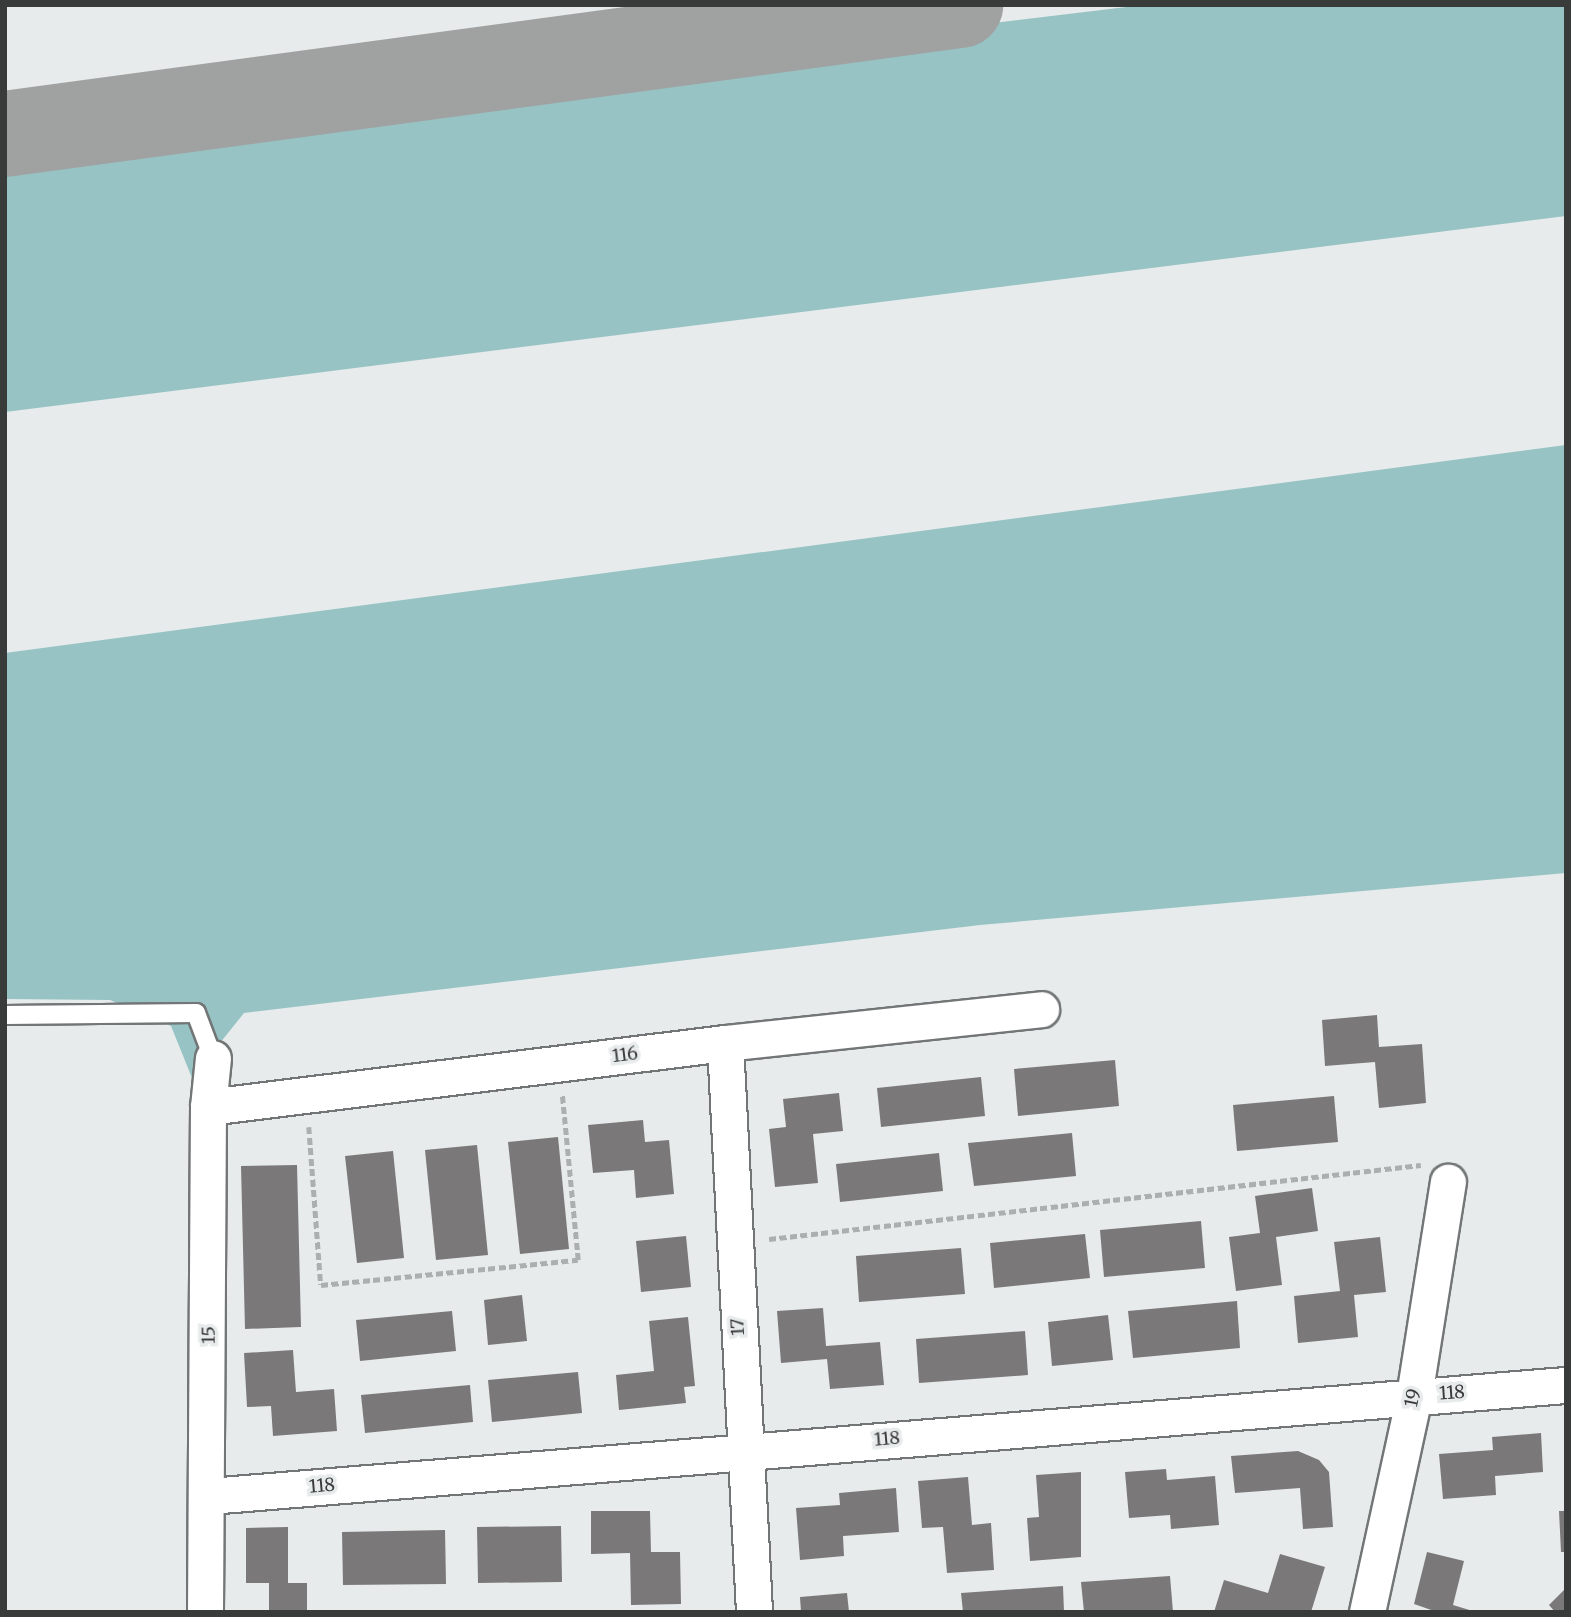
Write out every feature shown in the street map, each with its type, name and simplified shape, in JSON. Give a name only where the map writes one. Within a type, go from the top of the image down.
[{"type":"street","name":"116","points":[[208,1107],[725,1043],[1041,1009]]},
{"type":"street","name":"17","points":[[725,1043],[733,1244],[754,1612]]},
{"type":"street","name":"15","points":[[205,1612],[209,1496],[208,1107],[213,1058]]},
{"type":"street","name":"19","points":[[1367,1612],[1414,1396],[1438,1173]]},
{"type":"street","name":"118","points":[[209,1496],[745,1450],[1566,1385]]},
{"type":"lane","points":[[5,1015],[196,1013],[213,1058]]},
{"type":"path","points":[[306,1095],[321,1285],[578,1260],[559,1064]]},
{"type":"path","points":[[733,1244],[1438,1173]]},
{"type":"shaded area","points":[[1143,5],[1566,5],[1566,216],[5,412],[5,156],[562,75]]},
{"type":"shaded area","points":[[1566,445],[1566,873],[980,925],[244,1013],[192,1078],[171,1026],[110,1000],[5,999],[5,653]]},
{"type":"building","points":[[1377,1015],[1379,1047],[1422,1044],[1426,1103],[1379,1108],[1375,1062],[1325,1066],[1322,1020]]},
{"type":"building","points":[[1115,1060],[1119,1106],[1018,1116],[1014,1069]]},
{"type":"building","points":[[981,1077],[985,1116],[881,1127],[877,1088]]},
{"type":"building","points":[[839,1093],[843,1131],[813,1134],[818,1183],[775,1187],[769,1129],[786,1127],[783,1099]]},
{"type":"building","points":[[1334,1096],[1338,1142],[1237,1151],[1233,1105]]},
{"type":"building","points":[[643,1120],[645,1142],[669,1140],[674,1194],[636,1198],[634,1170],[593,1173],[588,1125]]},
{"type":"building","points":[[1072,1133],[1076,1176],[974,1186],[968,1143]]},
{"type":"building","points":[[558,1137],[569,1249],[520,1254],[508,1142]]},
{"type":"building","points":[[477,1145],[488,1255],[436,1260],[425,1150]]},
{"type":"building","points":[[393,1151],[404,1258],[357,1263],[345,1156]]},
{"type":"building","points":[[939,1153],[943,1191],[840,1202],[836,1164]]},
{"type":"building","points":[[297,1165],[301,1327],[245,1329],[241,1166]]},
{"type":"building","points":[[1312,1188],[1318,1231],[1276,1237],[1282,1285],[1236,1291],[1229,1237],[1260,1233],[1255,1196]]},
{"type":"building","points":[[1201,1221],[1205,1268],[1104,1277],[1100,1230]]},
{"type":"building","points":[[1085,1234],[1090,1278],[994,1288],[990,1243]]},
{"type":"building","points":[[686,1236],[691,1287],[641,1292],[636,1241]]},
{"type":"building","points":[[1380,1237],[1386,1292],[1354,1295],[1358,1337],[1298,1343],[1294,1296],[1340,1291],[1334,1242]]},
{"type":"building","points":[[961,1248],[965,1294],[859,1302],[856,1256]]},
{"type":"building","points":[[522,1295],[527,1341],[488,1345],[484,1300]]},
{"type":"building","points":[[1237,1301],[1240,1348],[1133,1358],[1128,1311]]},
{"type":"building","points":[[823,1308],[826,1346],[880,1342],[884,1385],[830,1389],[827,1359],[781,1363],[777,1311]]},
{"type":"building","points":[[452,1311],[456,1351],[360,1361],[356,1320]]},
{"type":"building","points":[[1108,1315],[1113,1360],[1052,1366],[1048,1322]]},
{"type":"building","points":[[688,1317],[695,1386],[684,1387],[686,1403],[619,1410],[616,1375],[654,1371],[649,1321]]},
{"type":"building","points":[[1025,1331],[1028,1375],[919,1383],[916,1339]]},
{"type":"building","points":[[293,1350],[296,1392],[334,1389],[337,1431],[273,1436],[271,1406],[247,1407],[244,1353]]},
{"type":"building","points":[[578,1372],[582,1413],[492,1422],[488,1380]]},
{"type":"building","points":[[470,1385],[473,1422],[365,1433],[361,1395]]},
{"type":"building","points":[[1541,1433],[1543,1472],[1495,1476],[1496,1495],[1443,1499],[1439,1454],[1493,1450],[1492,1437]]},
{"type":"building","points":[[1298,1451],[1319,1460],[1329,1472],[1333,1527],[1303,1529],[1300,1488],[1235,1493],[1231,1456]]},
{"type":"building","points":[[1166,1469],[1167,1480],[1215,1476],[1219,1525],[1171,1529],[1170,1515],[1129,1518],[1125,1472]]},
{"type":"building","points":[[1081,1472],[1081,1557],[1030,1561],[1027,1518],[1039,1517],[1036,1475]]},
{"type":"building","points":[[968,1477],[972,1525],[991,1523],[994,1570],[947,1573],[943,1527],[922,1528],[918,1481]]},
{"type":"building","points":[[896,1488],[899,1532],[843,1536],[844,1556],[800,1560],[796,1508],[840,1505],[839,1493]]},
{"type":"building","points":[[591,1511],[650,1511],[651,1552],[680,1552],[681,1604],[631,1605],[630,1553],[591,1554]]},
{"type":"building","points":[[1559,1511],[1566,1511],[1566,1552],[1561,1552]]},
{"type":"building","points":[[561,1526],[562,1582],[478,1583],[477,1527]]},
{"type":"building","points":[[288,1527],[288,1583],[307,1583],[307,1612],[269,1612],[269,1583],[246,1583],[246,1528]]},
{"type":"building","points":[[445,1530],[446,1584],[343,1585],[342,1532]]},
{"type":"building","points":[[1427,1552],[1464,1561],[1453,1605],[1476,1612],[1437,1612],[1414,1604]]},
{"type":"building","points":[[1280,1554],[1325,1567],[1311,1612],[1214,1612],[1224,1580],[1268,1593]]},
{"type":"building","points":[[1170,1576],[1173,1612],[1084,1612],[1081,1582]]},
{"type":"building","points":[[1063,1586],[1064,1612],[963,1612],[961,1593]]},
{"type":"building","points":[[1566,1588],[1566,1612],[1555,1612],[1549,1605]]},
{"type":"building","points":[[847,1593],[849,1612],[801,1612],[800,1597]]},
{"type":"taxiway","points":[[5,134],[960,5]]}]
